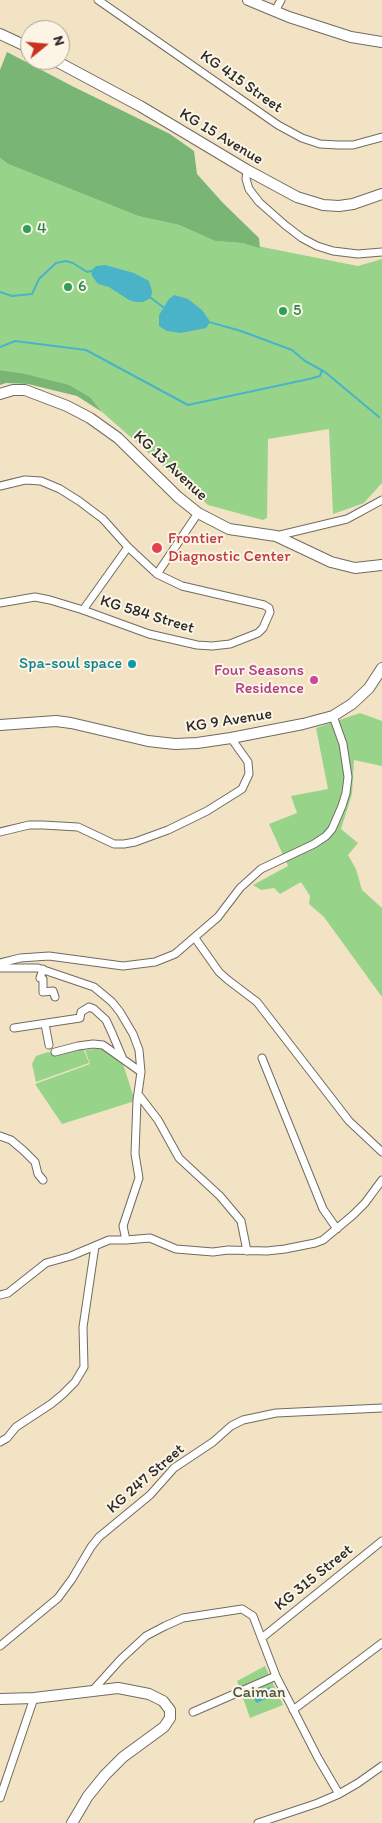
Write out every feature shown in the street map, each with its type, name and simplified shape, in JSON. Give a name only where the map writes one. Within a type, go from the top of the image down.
[{"type":"main road","points":[[248,0],[352,37],[382,42]]},
{"type":"main road","points":[[0,34],[20,43]]},
{"type":"main road","name":"KG 15 Avenue","points":[[70,69],[140,106],[247,170],[297,197],[323,205],[339,206],[353,204],[382,194]]},
{"type":"main road","name":"KG 13 Avenue","points":[[0,394],[13,390],[25,390],[67,406],[90,418],[118,438],[178,497],[198,513],[229,529],[276,536],[331,562],[355,568],[382,565]]},
{"type":"main road","name":"KG 9 Avenue","points":[[0,725],[56,721],[71,722],[148,741],[175,744],[231,738],[334,716],[352,704],[369,688],[382,668]]},
{"type":"main road","points":[[0,1699],[34,1698],[118,1688],[149,1694],[163,1701],[170,1710],[170,1718],[164,1727],[123,1756],[104,1775],[88,1796],[72,1823]]},
{"type":"street","name":"KG 415 Street","points":[[98,0],[278,124],[302,138],[320,144],[338,146],[353,145],[382,137]]},
{"type":"street","points":[[275,11],[281,0]]},
{"type":"street","points":[[247,170],[246,179],[249,189],[259,202],[284,225],[302,238],[317,246],[333,251],[358,254],[382,252]]},
{"type":"street","points":[[0,486],[25,480],[40,481],[60,489],[103,519],[128,547],[157,574],[198,513]]},
{"type":"street","points":[[276,536],[347,519],[382,500]]},
{"type":"street","points":[[83,610],[128,547]]},
{"type":"street","name":"KG 584 Street","points":[[0,603],[35,597],[83,610],[149,634],[197,645],[212,646],[230,644],[258,633],[269,618],[269,608],[264,605],[182,586],[157,574]]},
{"type":"street","points":[[0,963],[20,958],[49,956],[123,966],[140,965],[175,954],[218,917],[240,888],[261,869],[314,844],[326,836],[332,829],[346,793],[348,777],[343,744],[334,716]]},
{"type":"street","points":[[0,832],[28,825],[43,824],[78,827],[114,844],[134,842],[168,830],[207,811],[242,789],[249,774],[248,762],[231,738]]},
{"type":"street","points":[[195,938],[219,972],[258,1002],[349,1121],[382,1152]]},
{"type":"street","points":[[0,968],[43,969],[94,987],[112,1002],[133,1034],[139,1050],[141,1072],[135,1154],[139,1178],[123,1226],[126,1240]]},
{"type":"street","points":[[43,969],[40,978],[43,979],[43,992],[53,991],[55,997]]},
{"type":"street","points":[[14,1028],[80,1018],[81,1012],[89,1008],[94,1009],[106,1020],[122,1059]]},
{"type":"street","points":[[45,1024],[49,1045]]},
{"type":"street","points":[[55,1052],[78,1046],[103,1045],[141,1072]]},
{"type":"street","points":[[262,1058],[320,1201],[337,1230]]},
{"type":"street","points":[[138,1094],[158,1120],[179,1158],[220,1196],[240,1221],[247,1251]]},
{"type":"street","points":[[0,1136],[11,1140],[35,1162],[38,1174],[43,1180]]},
{"type":"street","points":[[0,1295],[8,1293],[46,1263],[71,1256],[109,1240],[150,1238],[176,1249],[213,1252],[285,1249],[315,1243],[337,1230],[365,1203],[382,1180]]},
{"type":"street","points":[[0,1442],[7,1438],[16,1427],[62,1395],[75,1382],[84,1367],[83,1327],[96,1246]]},
{"type":"street","name":"KG 247 Street","points":[[0,1646],[58,1598],[99,1537],[150,1495],[174,1468],[213,1442],[231,1426],[243,1420],[276,1413],[382,1408]]},
{"type":"street","name":"KG 315 Street","points":[[262,1637],[382,1542]]},
{"type":"street","points":[[94,1690],[121,1659],[146,1636],[183,1618],[242,1609],[253,1616],[276,1676],[292,1710],[338,1794]]},
{"type":"street","points":[[292,1710],[382,1643]]},
{"type":"street","points":[[193,1712],[276,1676]]},
{"type":"street","points":[[0,1798],[34,1698]]},
{"type":"street","points":[[258,1823],[318,1803],[338,1794],[382,1766]]},
{"type":"green space","points":[[7,52],[20,59],[20,70],[41,70],[170,134],[194,151],[197,174],[223,203],[259,238],[260,248],[242,243],[215,241],[179,225],[138,216],[8,164],[0,158],[0,70]]},
{"type":"green space","points":[[0,158],[8,164],[138,216],[179,225],[215,241],[242,243],[358,266],[382,259],[382,483],[364,503],[333,514],[329,429],[268,439],[267,518],[263,520],[208,505],[102,412],[91,398],[21,373],[0,370]]},
{"type":"green space","points":[[0,370],[21,373],[69,385],[91,398],[102,412],[77,396],[28,384],[6,383],[0,385]]},
{"type":"green space","points":[[360,713],[382,721],[382,766],[354,760],[352,794],[341,829],[358,843],[348,855],[356,869],[362,890],[382,908],[382,997],[324,917],[309,904],[310,896],[301,882],[280,894],[274,888],[261,890],[253,885],[288,866],[269,824],[297,813],[291,796],[328,789],[316,728]]},
{"type":"green space","points":[[83,1048],[89,1063],[36,1082],[32,1064],[36,1056],[48,1052],[55,1055]]},
{"type":"green space","points":[[104,1048],[123,1064],[135,1101],[62,1124],[35,1084],[90,1064],[85,1050]]},
{"type":"green space","name":"Caiman","points":[[265,1666],[283,1705],[250,1718],[237,1681]]},
{"type":"water","points":[[105,265],[134,273],[149,281],[152,291],[151,298],[143,302],[136,302],[129,300],[109,287],[98,284],[91,271],[96,266]]},
{"type":"water","points":[[174,295],[188,299],[202,310],[209,320],[206,328],[181,333],[167,331],[159,326],[159,315],[169,299]]},
{"type":"water","points":[[270,1687],[274,1696],[256,1703],[252,1693]]},
{"type":"waterway","points":[[0,292],[12,296],[32,294],[39,279],[56,263],[66,261],[87,272],[91,271]]},
{"type":"waterway","points":[[151,298],[163,307]]},
{"type":"waterway","points":[[209,322],[241,331],[292,350],[305,361],[325,372],[379,417]]},
{"type":"waterway","points":[[0,347],[15,341],[86,350],[188,405],[309,379],[320,376],[322,370]]},
{"type":"place","name":"4","points":[[27,229]]},
{"type":"place","name":"6","points":[[68,287]]},
{"type":"place","name":"5","points":[[283,311]]},
{"type":"place","name":"Frontier Diagnostic Center","points":[[157,548]]},
{"type":"place","name":"Spa-soul space","points":[[132,664]]},
{"type":"place","name":"Four Seasons Residence","points":[[314,680]]}]
